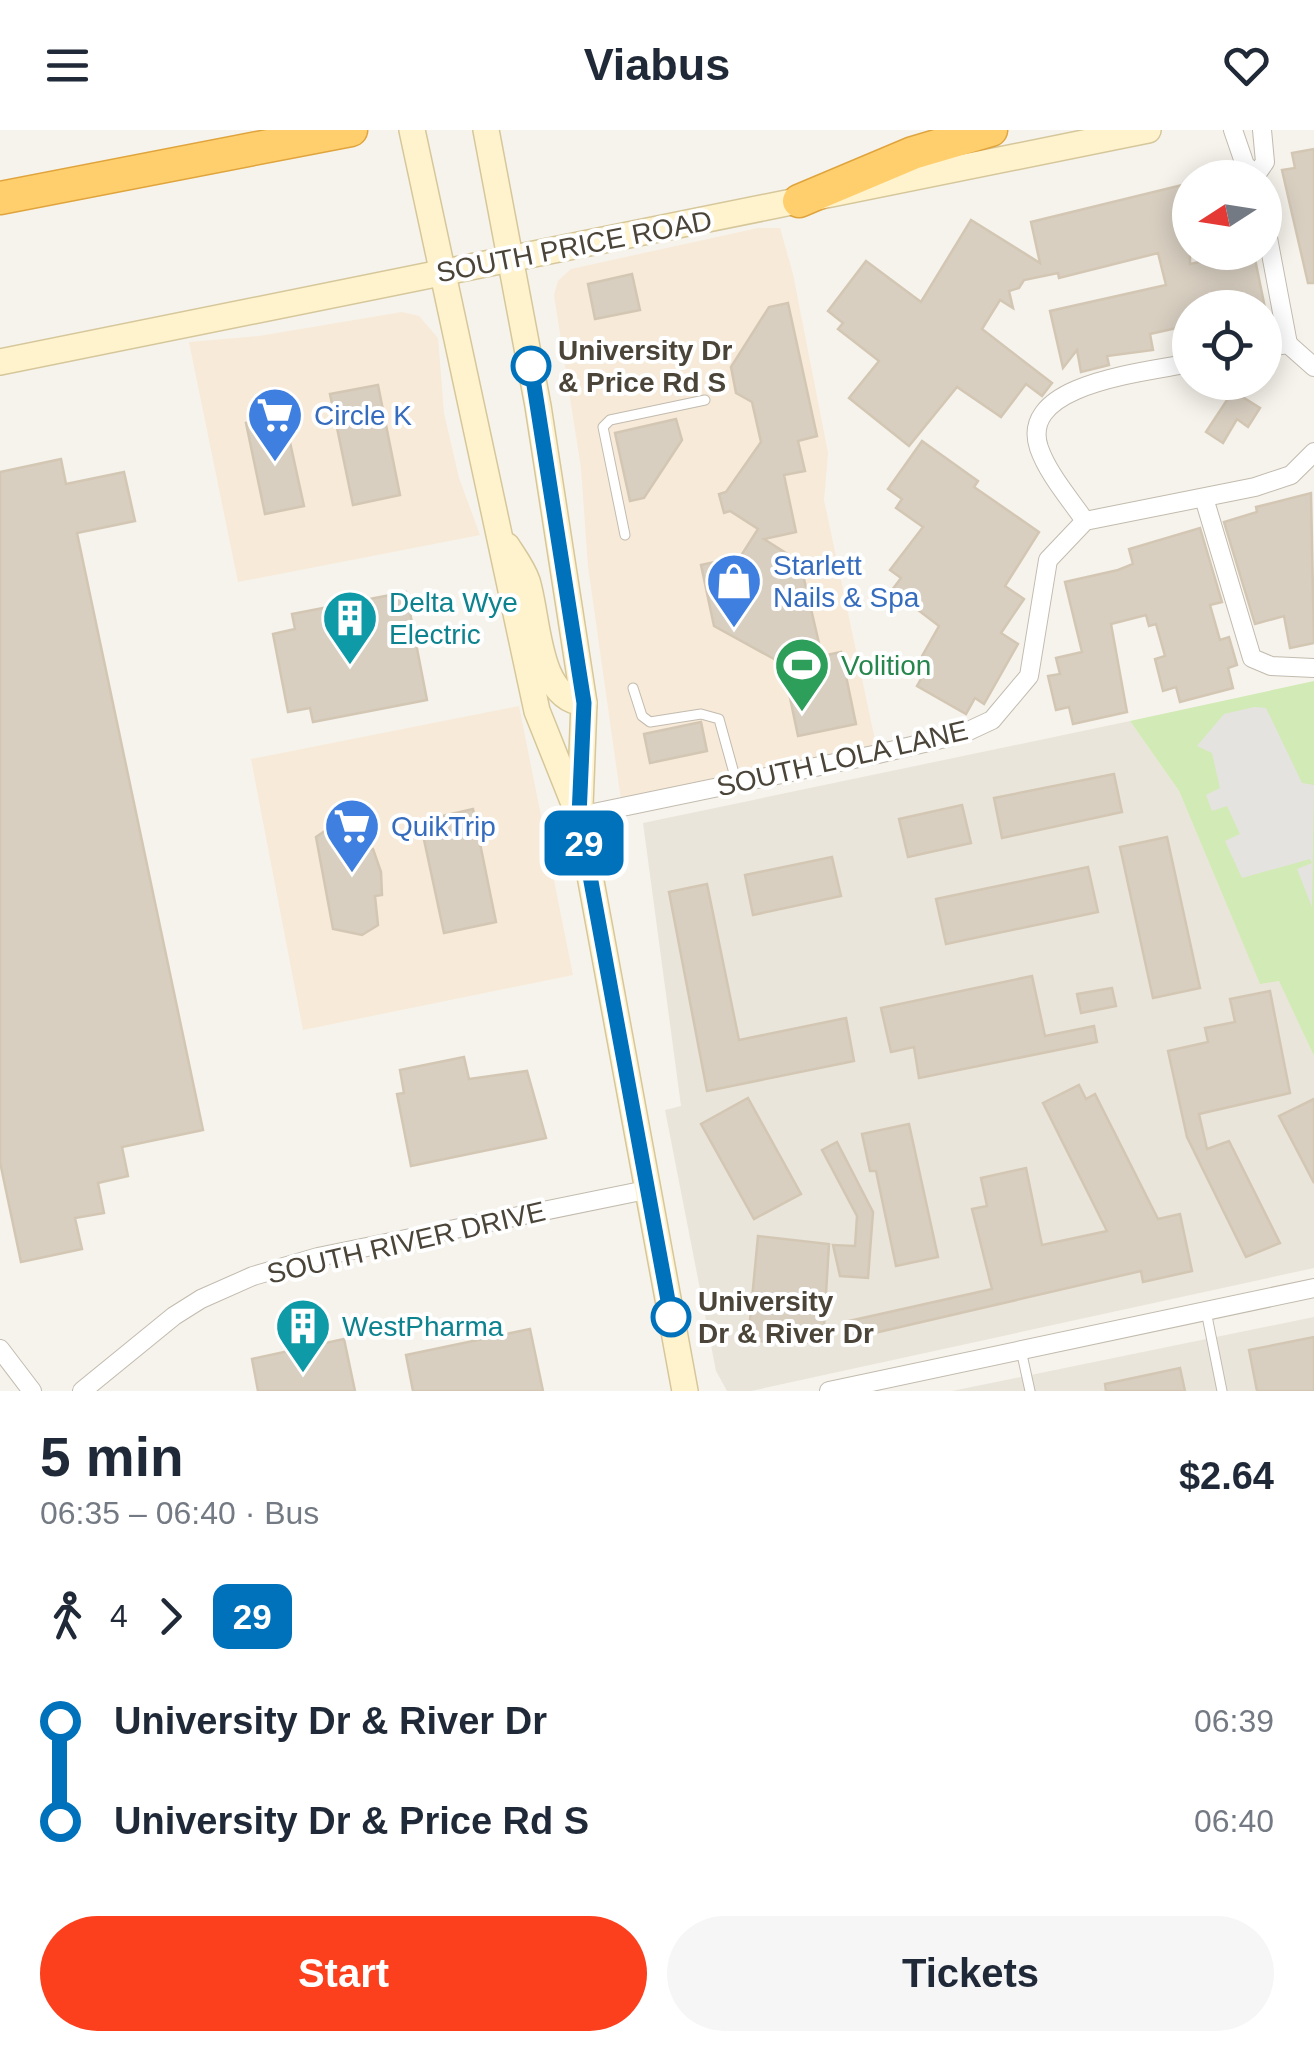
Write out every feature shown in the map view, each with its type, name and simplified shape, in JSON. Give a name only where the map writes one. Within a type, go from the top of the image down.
[{"type":"highway","points":[[0,198],[350,130]]},
{"type":"highway","points":[[799,201],[913,153],[991,130]]},
{"type":"main road","points":[[412,130],[537,711],[579,816],[685,1391]]},
{"type":"main road","points":[[486,130],[512,256],[584,703],[579,816]]},
{"type":"main road","name":"SOUTH PRICE ROAD","points":[[0,362],[1148,130]]},
{"type":"main road","points":[[497,529],[526,577],[552,686],[570,701],[584,703]]},
{"type":"street","points":[[1234,130],[1243,160]]},
{"type":"street","points":[[1262,130],[1265,160]]},
{"type":"street","points":[[1274,270],[1288,344],[1314,367]]},
{"type":"street","points":[[1282,345],[1288,344]]},
{"type":"street","points":[[1172,367],[1070,391],[1043,408],[1038,421],[1038,446],[1086,521],[1204,498],[1291,474],[1314,452]]},
{"type":"street","points":[[1204,498],[1252,658],[1271,666],[1314,668]]},
{"type":"street","name":"SOUTH LOLA LANE","points":[[579,816],[944,738],[992,720],[1029,676],[1048,560],[1086,521]]},
{"type":"street","name":"SOUTH RIVER DRIVE","points":[[82,1391],[136,1342],[180,1312],[253,1276],[318,1257],[646,1190]]},
{"type":"street","points":[[829,1391],[1314,1288]]},
{"type":"street","points":[[0,1349],[32,1391]]},
{"type":"lane","points":[[625,534],[604,427],[610,420],[705,400]]},
{"type":"lane","points":[[633,688],[642,716],[650,722],[701,714],[719,719],[737,784]]},
{"type":"lane","points":[[1206,1311],[1222,1391]]},
{"type":"lane","points":[[1021,1350],[1030,1391]]},
{"type":"shaded area","points":[[758,228],[780,228],[793,274],[828,453],[824,500],[878,754],[622,807],[588,566],[581,468],[554,295],[558,281],[571,269]]},
{"type":"shaded area","points":[[402,312],[419,316],[438,338],[444,413],[459,478],[480,535],[238,582],[189,342],[259,336]]},
{"type":"shaded area","points":[[519,706],[573,975],[303,1030],[251,759]]},
{"type":"shaded area","points":[[1266,708],[1302,783],[1314,785],[1312,907],[1297,869],[1312,863],[1310,859],[1242,878],[1225,841],[1240,834],[1227,806],[1212,811],[1206,795],[1220,788],[1212,753],[1197,746],[1224,714]]},
{"type":"shaded area","points":[[1130,721],[1179,791],[1260,983],[1279,980],[1314,1056],[1314,1268],[751,1391],[727,1391],[716,1371],[665,1110],[681,1106],[643,823]]},
{"type":"shaded area","points":[[1314,1317],[1314,1391],[952,1391]]},
{"type":"green space","points":[[1314,681],[1314,1056],[1279,981],[1260,984],[1179,791],[1130,721]]},
{"type":"building","points":[[1314,149],[1314,283],[1308,283],[1282,170],[1295,168],[1292,153]]},
{"type":"building","points":[[1172,187],[1172,270],[1257,270],[1261,290],[1172,290],[1172,329],[1150,334],[1153,350],[1107,356],[1109,365],[1081,372],[1077,350],[1063,368],[1050,311],[1166,285],[1158,253],[1059,278],[1058,273],[1024,280],[1019,288],[1009,291],[1013,308],[1000,300],[982,329],[1052,383],[1042,396],[1026,384],[1001,417],[957,387],[909,446],[849,398],[879,361],[838,329],[843,323],[828,311],[866,261],[921,302],[971,220],[1040,263],[1031,222]]},
{"type":"building","points":[[632,274],[640,310],[595,319],[588,284]]},
{"type":"building","points":[[788,303],[817,436],[798,441],[805,471],[784,475],[796,532],[764,539],[800,562],[822,656],[841,652],[856,724],[798,736],[783,664],[714,626],[701,565],[719,561],[732,570],[758,529],[730,511],[724,513],[719,494],[726,492],[761,442],[752,402],[736,393],[731,367],[769,307]]},
{"type":"building","name":"Circle K","points":[[378,385],[400,495],[353,505],[330,394]]},
{"type":"building","points":[[1227,400],[1247,400],[1260,408],[1248,427],[1237,419],[1223,443],[1206,432]]},
{"type":"building","name":"Circle K","points":[[284,415],[304,506],[265,514],[246,423]]},
{"type":"building","points":[[676,419],[682,440],[644,498],[630,501],[615,433]]},
{"type":"building","points":[[922,441],[978,481],[974,487],[1039,532],[1005,586],[1024,599],[1001,633],[1018,644],[984,704],[975,698],[966,714],[917,686],[926,670],[917,665],[939,626],[892,590],[901,578],[890,570],[923,527],[896,508],[902,499],[888,489]]},
{"type":"building","points":[[61,459],[66,484],[124,472],[135,521],[77,533],[203,1130],[122,1147],[128,1176],[98,1183],[104,1213],[75,1218],[82,1249],[21,1262],[0,1162],[0,472]]},
{"type":"building","points":[[1311,493],[1314,643],[1290,648],[1284,616],[1255,624],[1224,522],[1257,512],[1256,507]]},
{"type":"building","points":[[1200,528],[1222,602],[1210,605],[1220,640],[1229,637],[1237,665],[1228,668],[1233,688],[1180,702],[1176,687],[1163,691],[1155,659],[1165,656],[1156,624],[1149,626],[1146,615],[1111,624],[1127,712],[1073,724],[1069,707],[1056,710],[1048,676],[1060,674],[1056,658],[1082,652],[1065,582],[1133,564],[1129,549]]},
{"type":"building","name":"Delta Wye Electric","points":[[406,592],[427,700],[313,722],[310,708],[288,712],[273,634],[295,629],[292,614]]},
{"type":"building","points":[[701,722],[707,751],[650,763],[644,734]]},
{"type":"building","points":[[1114,774],[1122,812],[1002,838],[994,798]]},
{"type":"building","points":[[962,805],[971,843],[908,857],[899,819]]},
{"type":"building","name":"QuikTrip","points":[[473,809],[496,922],[444,933],[420,821]]},
{"type":"building","name":"QuikTrip","points":[[339,821],[355,822],[366,851],[373,849],[381,872],[382,895],[375,896],[378,925],[362,935],[333,929],[316,837]]},
{"type":"building","points":[[1167,837],[1200,988],[1153,998],[1120,847]]},
{"type":"building","points":[[832,857],[841,896],[753,915],[745,875]]},
{"type":"building","points":[[1088,867],[1098,912],[946,944],[936,899]]},
{"type":"building","points":[[707,884],[739,1040],[846,1018],[854,1061],[707,1091],[669,892]]},
{"type":"building","points":[[1032,976],[1045,1036],[1094,1026],[1097,1042],[919,1078],[914,1047],[891,1052],[881,1008]]},
{"type":"building","points":[[1112,988],[1116,1006],[1081,1013],[1077,994]]},
{"type":"building","points":[[1270,991],[1290,1093],[1199,1114],[1207,1149],[1229,1141],[1280,1243],[1246,1257],[1187,1137],[1168,1051],[1208,1042],[1205,1028],[1235,1022],[1230,999]]},
{"type":"building","points":[[464,1057],[469,1079],[527,1071],[546,1138],[411,1166],[397,1094],[404,1093],[400,1070]]},
{"type":"building","points":[[1079,1085],[1086,1099],[1095,1094],[1158,1219],[1180,1214],[1192,1271],[1143,1282],[1141,1271],[853,1338],[849,1321],[992,1289],[972,1209],[987,1206],[981,1178],[1026,1168],[1042,1245],[1107,1231],[1043,1103]]},
{"type":"building","points":[[748,1098],[801,1194],[754,1219],[701,1124]]},
{"type":"building","points":[[1314,1099],[1314,1183],[1279,1116]]},
{"type":"building","points":[[909,1124],[938,1257],[896,1266],[876,1171],[870,1171],[862,1134]]},
{"type":"building","points":[[837,1142],[873,1212],[868,1278],[840,1276],[833,1245],[855,1246],[857,1216],[822,1150]]},
{"type":"building","points":[[758,1236],[829,1244],[823,1343],[748,1341]]},
{"type":"building","points":[[530,1329],[543,1391],[413,1391],[406,1355]]},
{"type":"building","points":[[1314,1337],[1314,1391],[1257,1391],[1249,1350]]},
{"type":"building","name":"WestPharma","points":[[344,1339],[355,1391],[258,1391],[252,1359]]},
{"type":"building","points":[[1180,1368],[1185,1391],[1106,1391],[1105,1384]]},
{"type":"bus line","name":"29","points":[[531,366],[584,703],[579,816],[671,1317]]},
{"type":"place","name":"University Dr & Price Rd S","points":[[531,366]]},
{"type":"place","name":"Circle K","points":[[275,464]]},
{"type":"place","name":"Starlett Nails & Spa","points":[[734,630]]},
{"type":"place","name":"Delta Wye Electric","points":[[350,667]]},
{"type":"place","name":"Volition","points":[[802,714]]},
{"type":"place","name":"QuikTrip","points":[[352,875]]},
{"type":"place","name":"University Dr & River Dr","points":[[671,1317]]},
{"type":"place","name":"WestPharma","points":[[303,1375]]}]
